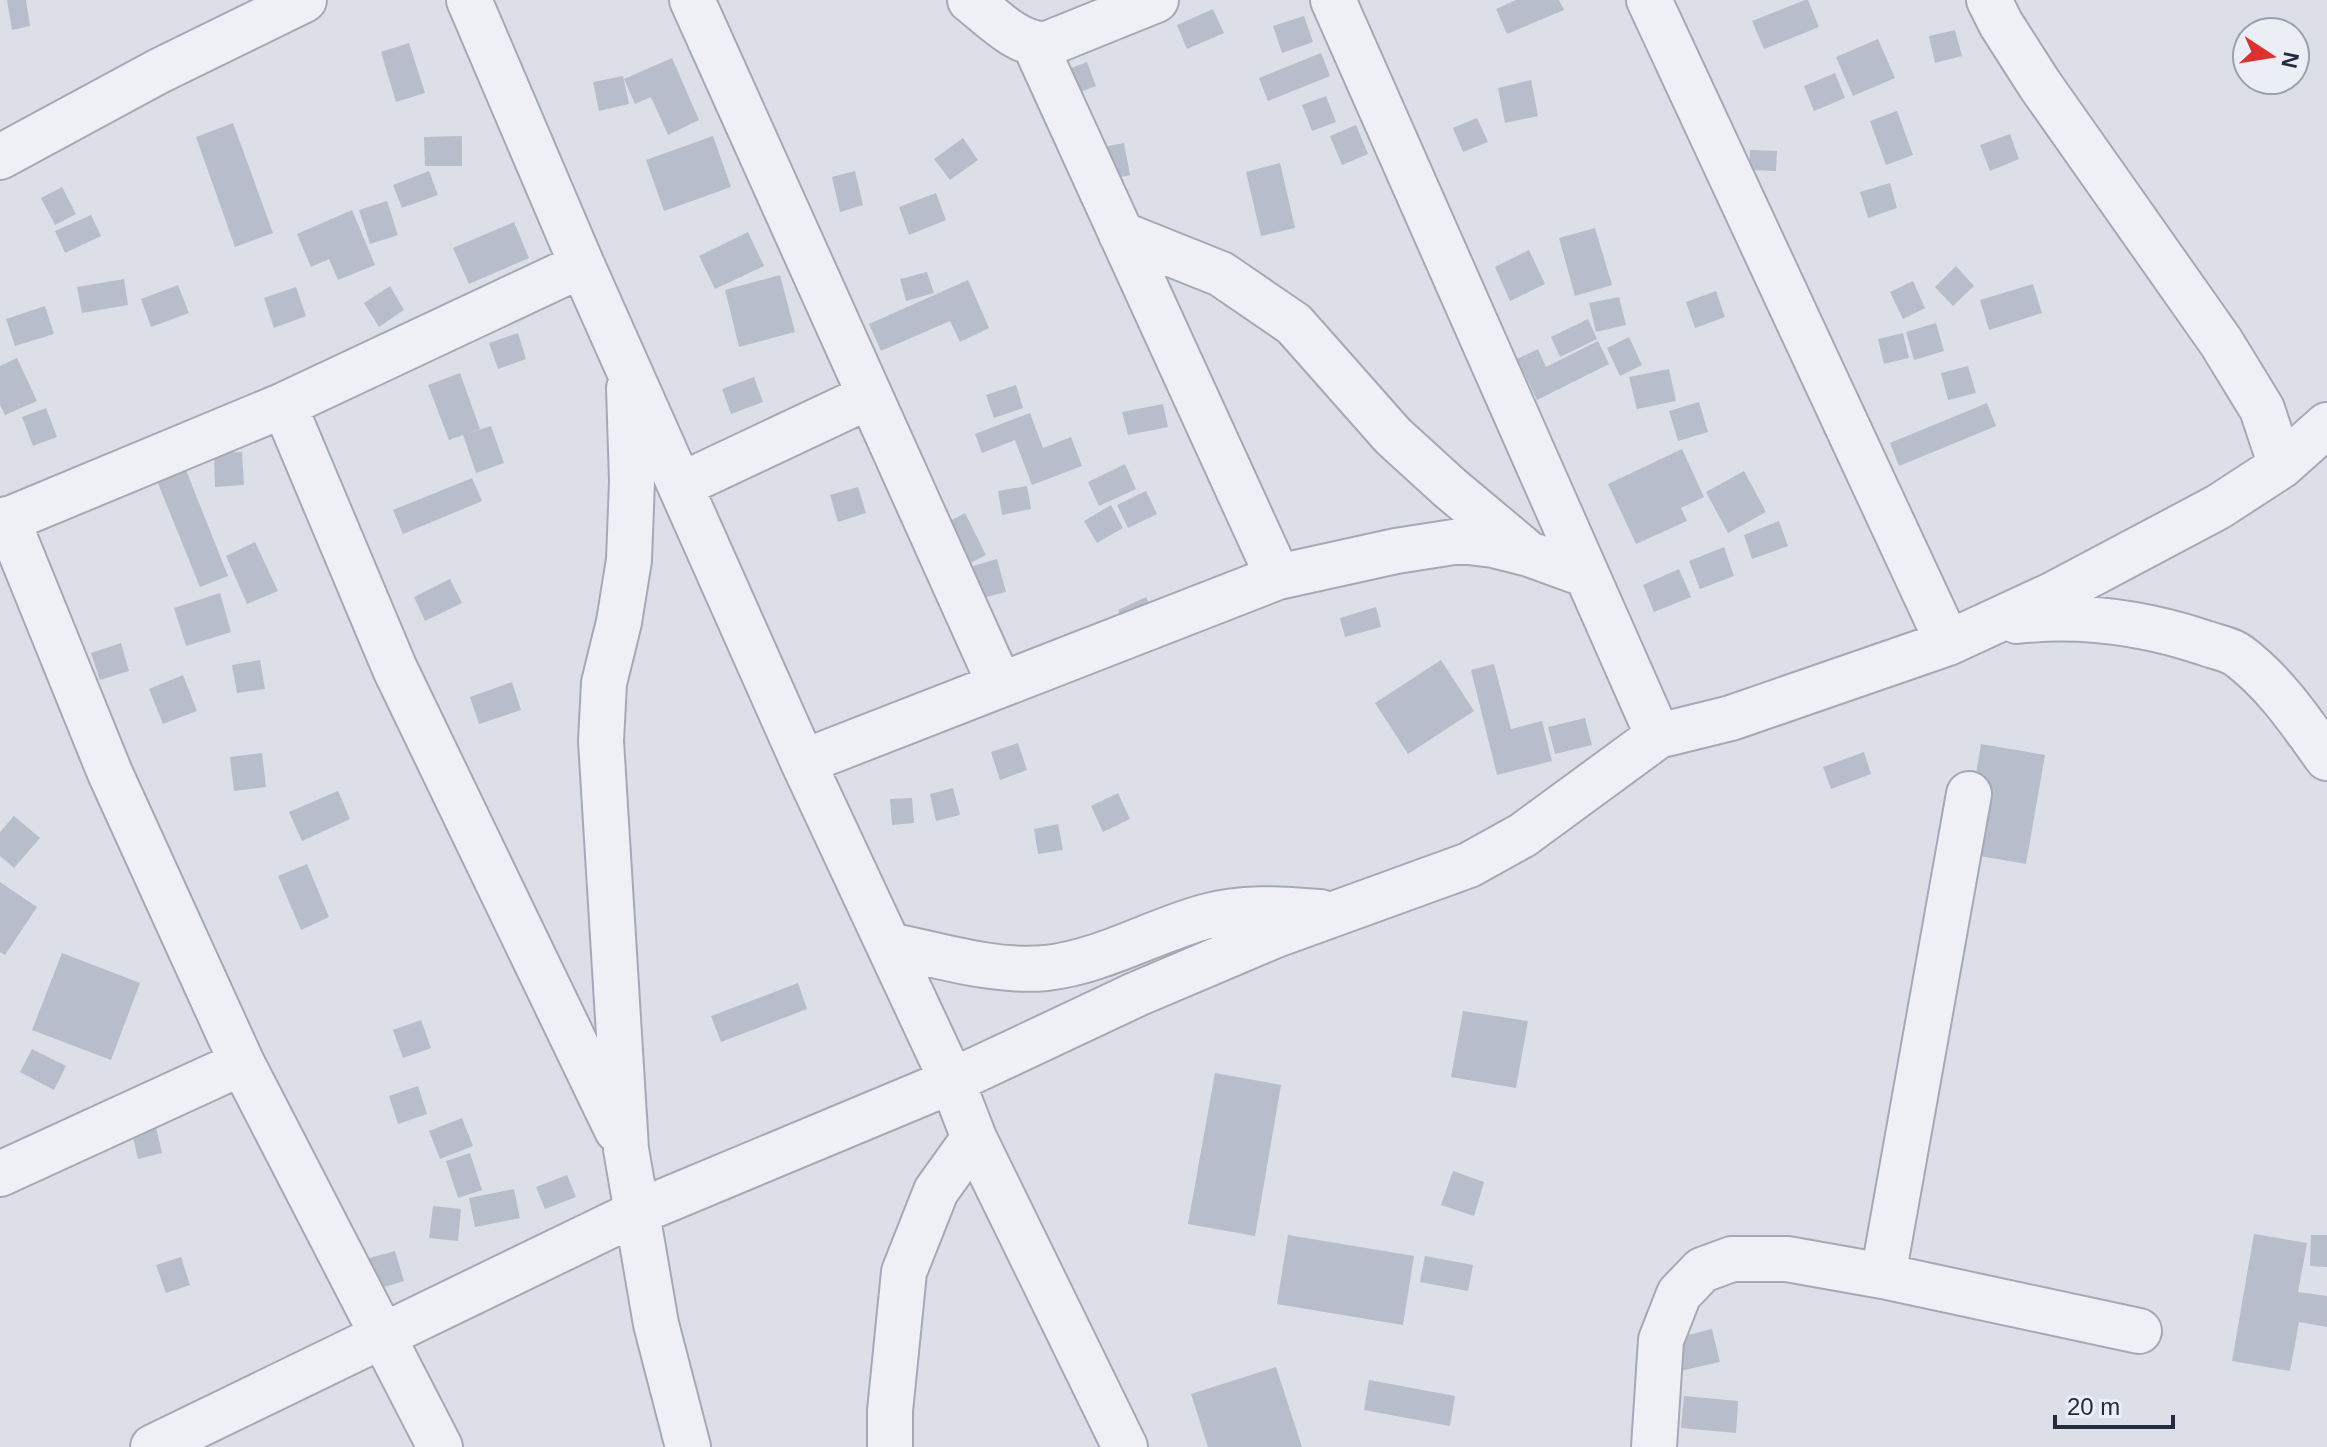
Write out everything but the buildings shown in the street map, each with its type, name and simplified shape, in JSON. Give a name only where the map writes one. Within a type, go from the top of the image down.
[{"type":"street","points":[[0,157],[159,71],[304,0]]},
{"type":"street","points":[[469,0],[582,265],[803,762],[952,1081],[974,1138],[1125,1447]]},
{"type":"street","points":[[692,0],[1000,685]]},
{"type":"street","points":[[970,0],[1014,34],[1035,45],[1047,44],[1156,0]]},
{"type":"street","points":[[1333,0],[1658,736]]},
{"type":"street","points":[[1649,0],[1948,643]]},
{"type":"street","points":[[1989,0],[2040,85],[2221,342],[2262,409],[2281,466]]},
{"type":"street","points":[[1035,45],[1278,577]]},
{"type":"street","points":[[1121,234],[1221,274],[1294,324],[1393,436],[1529,554]]},
{"type":"street","points":[[440,1447],[242,1063],[110,773],[4,521],[284,405],[582,265]]},
{"type":"street","points":[[629,365],[632,481],[629,560],[619,622],[604,683],[601,741],[626,1149],[656,1324],[688,1447]]},
{"type":"street","points":[[681,485],[870,396]]},
{"type":"street","points":[[284,405],[395,669],[626,1149]]},
{"type":"street","points":[[153,1447],[638,1212],[952,1081],[1137,994],[1276,935],[1469,865],[1523,835],[1658,736],[1731,718],[1948,643],[1991,623],[2151,545],[2218,507],[2281,466],[2327,425]]},
{"type":"street","points":[[803,762],[1278,577],[1396,551],[1460,541],[1529,554],[1587,575]]},
{"type":"street","points":[[1991,623],[2076,618],[2173,632],[2237,653],[2271,684],[2327,758]]},
{"type":"street","points":[[1883,1276],[1969,794]]},
{"type":"street","points":[[889,945],[1010,969],[1048,967],[1085,959],[1203,917],[1233,911],[1267,908],[1338,913]]},
{"type":"street","points":[[0,1174],[242,1063]]},
{"type":"street","points":[[890,1447],[890,1411],[904,1272],[936,1191],[974,1138]]},
{"type":"street","points":[[1654,1447],[1661,1340],[1679,1294],[1702,1270],[1732,1259],[1787,1259],[1883,1276],[2139,1331]]}]
